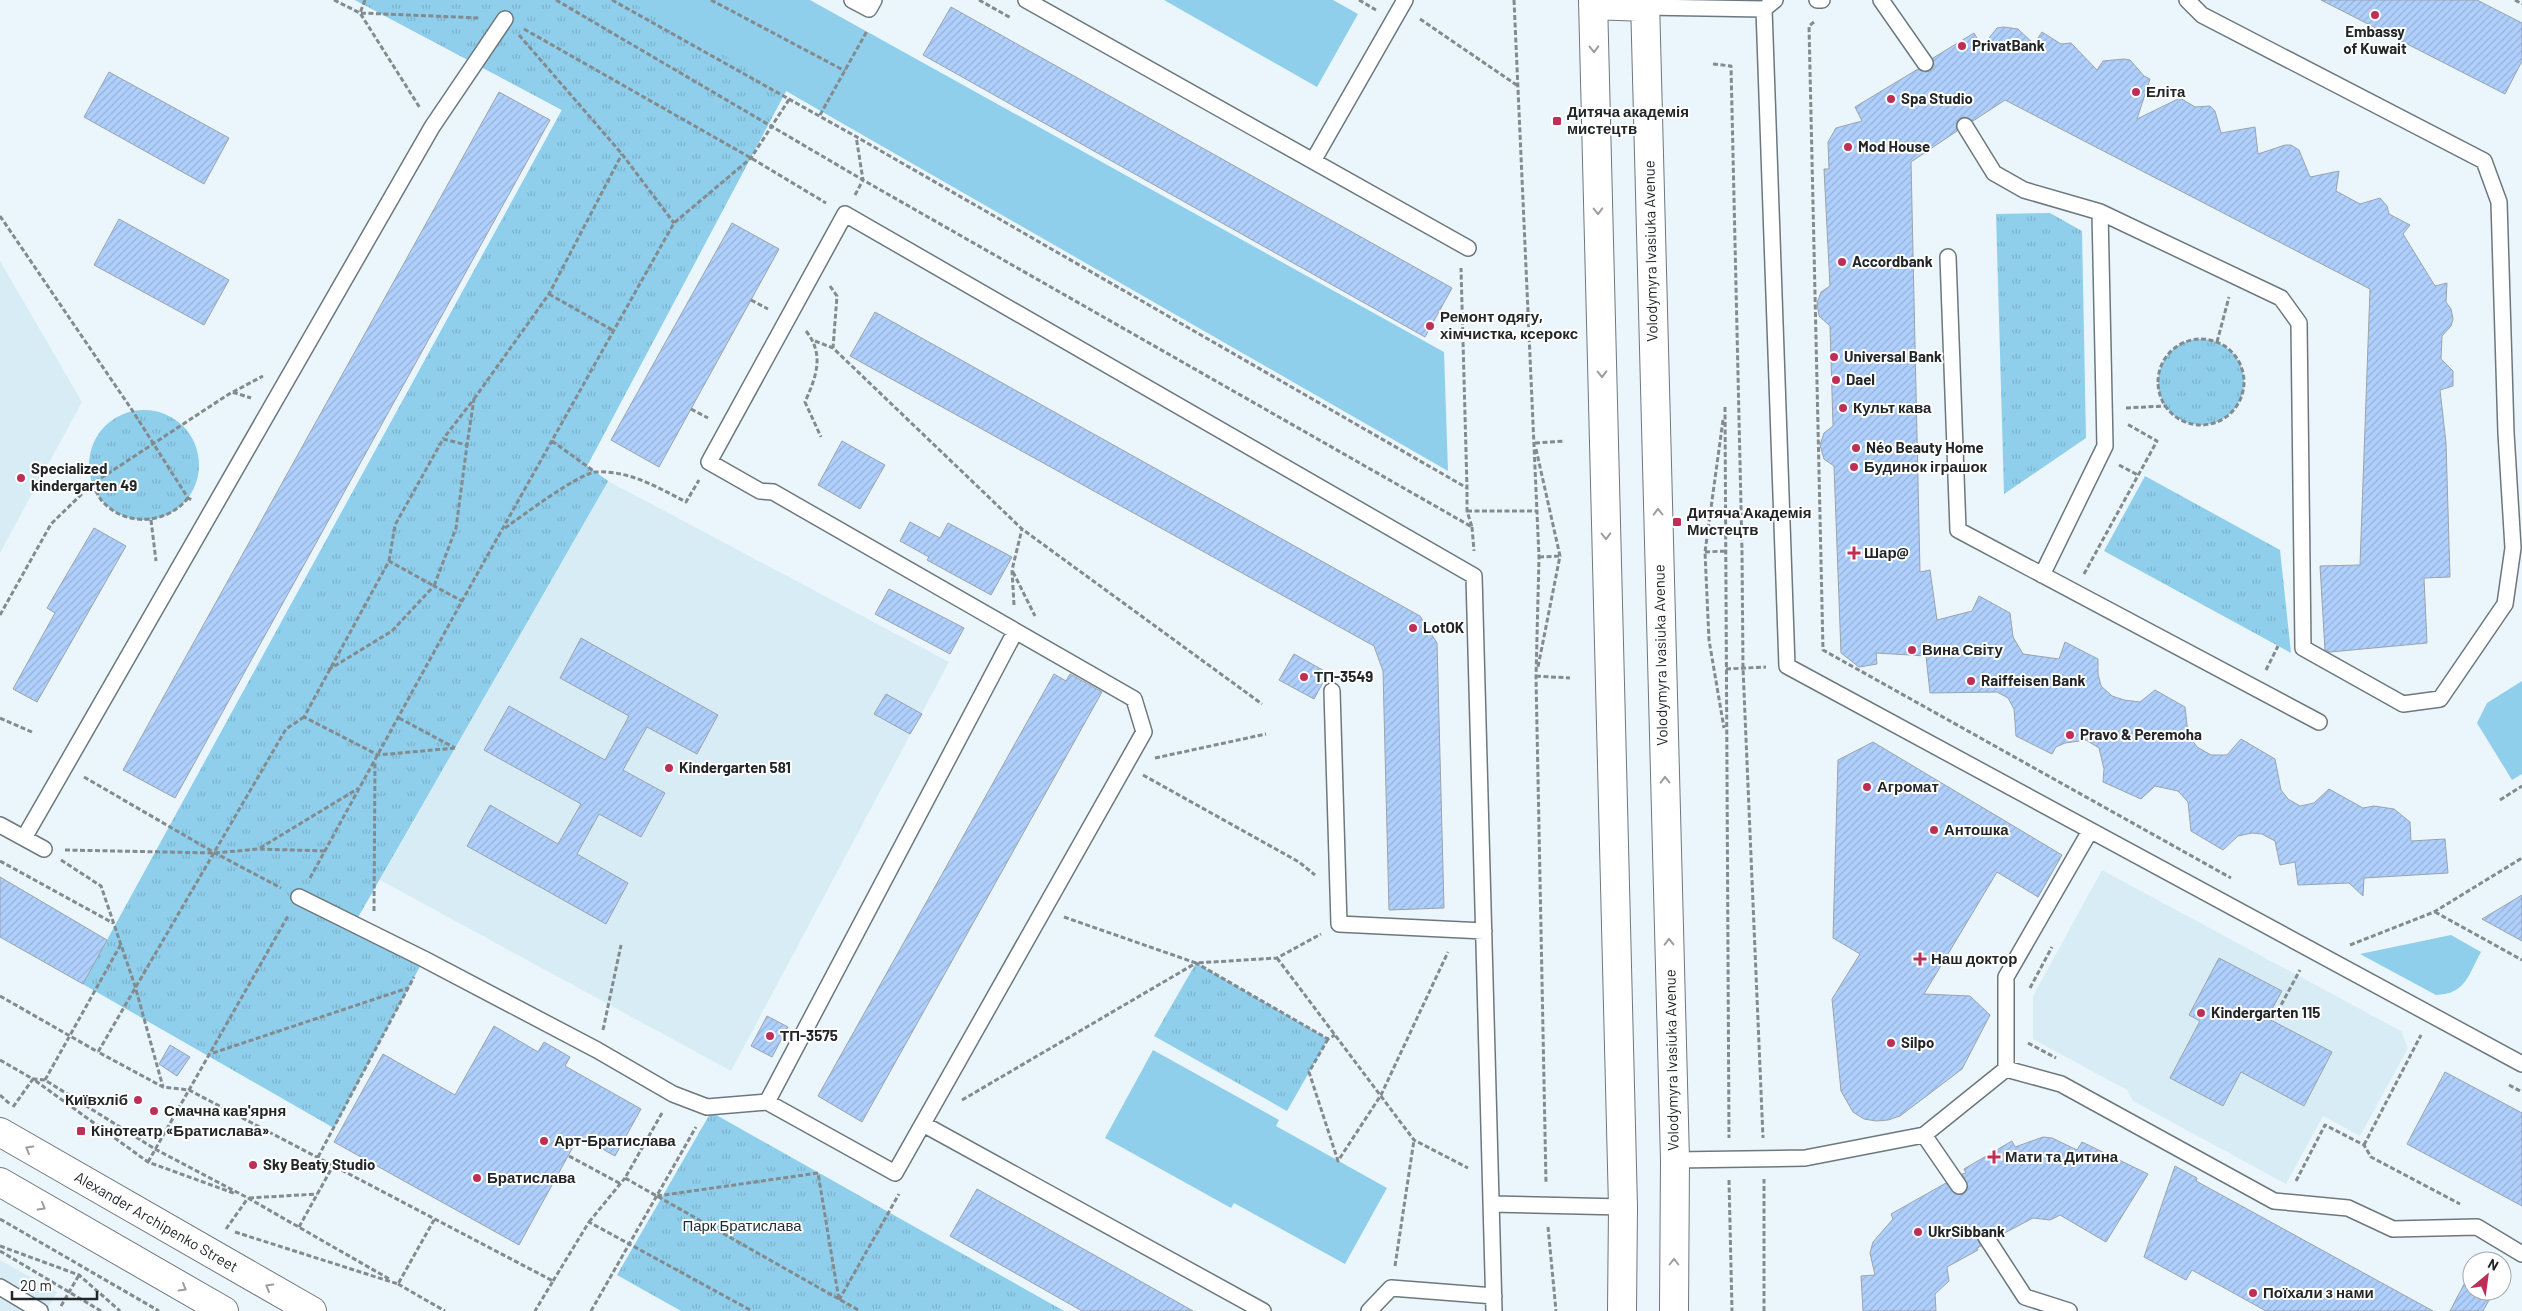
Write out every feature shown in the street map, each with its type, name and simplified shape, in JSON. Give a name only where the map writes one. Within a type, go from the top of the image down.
[{"type":"main road","points":[[1622,1311],[1623,1207],[1593,2],[1645,3]]},
{"type":"main road","name":"Volodymyra Ivasiuka Avenue","points":[[1645,3],[1674,1160],[1674,1311]]},
{"type":"main road","name":"Alexander Archipenko Street","points":[[0,1132],[312,1311]]},
{"type":"main road","points":[[0,1182],[224,1311]]},
{"type":"lane","points":[[852,0],[869,10],[874,0]]},
{"type":"lane","points":[[1026,0],[1468,248]]},
{"type":"lane","points":[[1817,0],[1822,0]]},
{"type":"lane","points":[[1881,0],[1925,62]]},
{"type":"lane","points":[[1965,126],[1994,173],[2024,190],[2100,212],[2281,298],[2299,323],[2303,648],[2403,704],[2440,699],[2505,604],[2513,548],[2506,433],[2498,202],[2484,161],[2202,15],[2187,0]]},
{"type":"lane","points":[[1313,161],[1403,3]]},
{"type":"lane","points":[[1645,3],[1770,5],[1787,666],[2522,1064]]},
{"type":"lane","points":[[24,838],[432,127],[505,19]]},
{"type":"lane","points":[[2042,575],[2105,446],[2100,212]]},
{"type":"lane","points":[[299,897],[597,1050],[673,1094],[707,1107],[767,1102],[895,1173],[1144,732],[1134,699],[773,492],[760,491],[709,462],[845,214],[1474,576],[1494,1304],[1392,1288],[1369,1311]]},
{"type":"lane","points":[[1948,257],[1958,530],[2318,722]]},
{"type":"lane","points":[[767,1102],[1015,632]]},
{"type":"lane","points":[[1332,691],[1339,924],[1484,930]]},
{"type":"lane","points":[[0,825],[44,850]]},
{"type":"lane","points":[[2006,1069],[2006,976],[2090,831]]},
{"type":"lane","points":[[1674,1160],[1805,1158],[1924,1135],[2006,1069]]},
{"type":"lane","points":[[2006,1069],[2061,1084],[2274,1201],[2348,1208],[2393,1228],[2477,1228],[2522,1254]]},
{"type":"lane","points":[[923,1124],[1264,1311]]},
{"type":"lane","points":[[1924,1135],[1959,1186]]},
{"type":"lane","points":[[1491,1204],[1623,1207]]},
{"type":"lane","points":[[1986,1237],[2025,1297],[2069,1311]]},
{"type":"lane","points":[[0,1287],[40,1311]]},
{"type":"path","points":[[334,0],[360,14],[505,19],[751,158],[845,214],[862,180],[855,136]]},
{"type":"path","points":[[360,14],[365,0]]},
{"type":"path","points":[[556,0],[862,180],[1472,527],[1468,511],[1460,271]]},
{"type":"path","points":[[612,0],[820,115],[1467,488]]},
{"type":"path","points":[[711,0],[845,72]]},
{"type":"path","points":[[1514,0],[1539,557],[1536,677],[1546,1205],[1556,1311]]},
{"type":"path","points":[[2515,0],[2522,4]]},
{"type":"path","points":[[1403,3],[1518,86]]},
{"type":"path","points":[[360,14],[432,127]]},
{"type":"path","points":[[505,19],[622,154],[674,223]]},
{"type":"path","points":[[1815,21],[1809,26],[1823,650],[2239,883]]},
{"type":"path","points":[[820,115],[871,24]]},
{"type":"path","points":[[1713,64],[1731,66],[1743,668],[1764,1159],[1764,1311]]},
{"type":"path","points":[[148,1162],[327,851],[462,601],[674,223],[751,158],[790,98]]},
{"type":"path","points":[[98,1052],[286,729],[304,717],[389,561],[395,525],[443,439],[549,294],[622,154]]},
{"type":"path","points":[[0,216],[188,498],[169,515],[152,520],[133,519],[115,512],[101,500],[92,484]]},
{"type":"path","points":[[816,268],[837,296],[833,348]]},
{"type":"path","points":[[2217,342],[2234,276]]},
{"type":"path","points":[[549,294],[614,331]]},
{"type":"path","points":[[791,313],[814,341],[833,348],[1022,529],[1262,704]]},
{"type":"path","points":[[2204,339],[2217,342],[2228,349],[2238,360],[2244,374],[2244,389],[2239,403],[2230,415],[2217,422],[2203,426],[2188,424],[2175,417],[2165,406],[2159,393],[2158,379],[2160,366],[2178,346],[2190,341],[2204,339]]},
{"type":"path","points":[[814,341],[818,372],[805,402],[821,437]]},
{"type":"path","points":[[0,616],[51,524],[92,484],[232,392],[273,406]]},
{"type":"path","points":[[328,670],[392,631],[434,586],[456,528],[474,398]]},
{"type":"path","points":[[1726,739],[1709,640],[1705,552],[1725,406],[1729,1160],[1732,1311]]},
{"type":"path","points":[[2124,415],[2123,408],[2165,406]]},
{"type":"path","points":[[2074,592],[2157,441],[2124,422]]},
{"type":"path","points":[[443,439],[467,445]]},
{"type":"path","points":[[552,441],[595,472],[636,477],[686,502],[709,462]]},
{"type":"path","points":[[1534,441],[1565,441]]},
{"type":"path","points":[[1534,441],[1560,556],[1536,677]]},
{"type":"path","points":[[504,529],[558,491],[595,472]]},
{"type":"path","points":[[1468,511],[1537,512]]},
{"type":"path","points":[[152,520],[157,566]]},
{"type":"path","points":[[1015,632],[1012,570],[1022,529]]},
{"type":"path","points":[[1705,552],[1725,551]]},
{"type":"path","points":[[1539,557],[1560,556]]},
{"type":"path","points":[[389,561],[462,601]]},
{"type":"path","points":[[1012,570],[1054,654]]},
{"type":"path","points":[[1726,669],[1787,666]]},
{"type":"path","points":[[1536,677],[1570,678]]},
{"type":"path","points":[[304,717],[378,755],[455,748],[399,718]]},
{"type":"path","points":[[0,718],[32,732]]},
{"type":"path","points":[[1125,765],[1266,734]]},
{"type":"path","points":[[373,934],[376,864],[375,761]]},
{"type":"path","points":[[1125,765],[1298,862],[1338,892]]},
{"type":"path","points":[[66,766],[215,853],[299,897]]},
{"type":"path","points":[[2500,800],[2522,786]]},
{"type":"path","points":[[258,848],[360,788]]},
{"type":"path","points":[[44,850],[215,853],[258,848],[327,851]]},
{"type":"path","points":[[44,850],[101,886],[135,986],[164,1087]]},
{"type":"path","points":[[2343,941],[2351,946],[2434,912],[2522,858]]},
{"type":"path","points":[[0,861],[114,924]]},
{"type":"path","points":[[1044,910],[1196,963],[1328,1039]]},
{"type":"path","points":[[2434,912],[2522,960]]},
{"type":"path","points":[[923,1124],[1196,963],[1276,958],[1339,924]]},
{"type":"path","points":[[1335,1035],[1328,1039],[1309,1072],[1338,1161],[1381,1095],[1459,929]]},
{"type":"path","points":[[2027,993],[2054,942]]},
{"type":"path","points":[[45,1080],[121,944]]},
{"type":"path","points":[[597,1050],[609,1005],[621,945]]},
{"type":"path","points":[[1276,958],[1414,1140],[1490,1180]]},
{"type":"path","points":[[2292,965],[2309,974]]},
{"type":"path","points":[[2274,1018],[2300,970]]},
{"type":"path","points":[[212,1053],[409,988],[318,1157]]},
{"type":"path","points":[[0,996],[164,1087],[189,1090],[334,1164],[434,1220],[553,1282]]},
{"type":"path","points":[[2364,1146],[2431,1015]]},
{"type":"path","points":[[2412,1030],[2429,1040]]},
{"type":"path","points":[[2028,1042],[2062,1061]]},
{"type":"path","points":[[0,1060],[33,1079],[148,1162],[248,1198],[317,1194]]},
{"type":"path","points":[[33,1079],[45,1080],[155,1149],[248,1198],[445,1311]]},
{"type":"path","points":[[0,1095],[13,1107],[33,1079]]},
{"type":"path","points":[[2505,1082],[2522,1092]]},
{"type":"path","points":[[535,1311],[589,1222],[625,1178],[673,1094]]},
{"type":"path","points":[[591,1311],[707,1107]]},
{"type":"path","points":[[2294,1184],[2325,1125],[2364,1146],[2371,1157],[2463,1206]]},
{"type":"path","points":[[1392,1288],[1414,1140]]},
{"type":"path","points":[[569,1156],[621,1184]]},
{"type":"path","points":[[299,1227],[334,1164]]},
{"type":"path","points":[[657,1196],[818,1173],[839,1300]]},
{"type":"path","points":[[625,1178],[852,1309],[860,1311]]},
{"type":"path","points":[[839,1300],[901,1190]]},
{"type":"path","points":[[248,1198],[226,1229],[398,1284]]},
{"type":"path","points":[[0,1219],[160,1311]]},
{"type":"path","points":[[398,1284],[434,1220]]},
{"type":"path","points":[[589,1222],[752,1311]]},
{"type":"path","points":[[0,1246],[79,1275],[120,1311]]},
{"type":"path","points":[[0,1251],[101,1311]]},
{"type":"path","points":[[58,1311],[79,1275]]},
{"type":"shaded area","name":"Specialized kindergarten 49","points":[[0,261],[82,402],[0,553]]},
{"type":"shaded area","name":"Kindergarten 581","points":[[608,481],[949,662],[731,1071],[380,880]]},
{"type":"shaded area","name":"Kindergarten 115","points":[[2102,870],[2401,1031],[2408,1048],[2360,1136],[2323,1116],[2286,1184],[2133,1101],[2127,1090],[2033,1039],[2033,996]]},
{"type":"shaded area","points":[[0,1260],[57,1292],[46,1311],[0,1311]]},
{"type":"green space","points":[[355,0],[810,0],[1444,352],[1448,471],[786,91],[587,466],[608,481],[354,924],[334,1128],[83,984],[562,110]]},
{"type":"green space","points":[[355,0],[628,0],[786,91],[587,466],[608,481],[354,924],[424,959],[334,1128],[83,984],[562,110]]},
{"type":"green space","points":[[1164,0],[1333,0],[1358,14],[1317,87]]},
{"type":"green space","points":[[2050,213],[2082,231],[2086,438],[2004,494],[1996,214]]},
{"type":"green space","points":[[2201,339],[2217,342],[2225,346],[2237,358],[2241,366],[2244,382],[2241,398],[2237,406],[2225,418],[2217,422],[2201,425],[2185,422],[2177,418],[2165,406],[2161,398],[2158,382],[2161,366],[2165,358],[2177,346],[2185,342]]},
{"type":"green space","points":[[144,410],[165,414],[183,426],[195,444],[199,465],[195,486],[183,504],[165,516],[144,520],[123,516],[105,504],[93,486],[89,465],[93,444],[105,426],[123,414]]},
{"type":"green space","points":[[2145,476],[2280,550],[2291,653],[2104,551]]},
{"type":"green space","points":[[2522,681],[2522,774],[2512,780],[2477,723],[2487,703]]},
{"type":"green space","points":[[2451,935],[2481,952],[2465,982],[2454,991],[2446,994],[2436,995],[2360,954]]},
{"type":"green space","points":[[1196,963],[1328,1039],[1287,1111],[1154,1036]]},
{"type":"green space","points":[[1153,1050],[1279,1120],[1276,1126],[1387,1188],[1345,1264],[1234,1203],[1231,1208],[1105,1138]]},
{"type":"green space","name":"Парк Братислава","points":[[711,1112],[1064,1311],[681,1311],[617,1275]]},
{"type":"building","points":[[2321,0],[2477,0],[2522,23],[2522,61],[2505,94]]},
{"type":"building","points":[[951,7],[1452,288],[1425,337],[923,55]]},
{"type":"building","points":[[1997,28],[2018,29],[2034,44],[2042,32],[2061,44],[2071,43],[2097,70],[2103,61],[2130,60],[2144,76],[2150,79],[2137,119],[2180,98],[2195,107],[2210,106],[2215,111],[2221,133],[2255,127],[2258,154],[2285,145],[2291,145],[2299,150],[2310,177],[2339,171],[2336,191],[2360,204],[2380,198],[2387,206],[2389,214],[2410,225],[2403,234],[2435,286],[2447,283],[2446,302],[2451,309],[2453,319],[2451,326],[2442,336],[2441,359],[2453,371],[2453,386],[2440,390],[2446,443],[2450,577],[2424,578],[2427,643],[2330,652],[2325,650],[2320,566],[2360,565],[2370,289],[2005,100],[1973,121],[1965,117],[1960,118],[1956,126],[1957,131],[1911,162],[1920,572],[1930,570],[1937,620],[1972,611],[1979,596],[2010,613],[2013,637],[2023,654],[2059,659],[2065,642],[2098,659],[2098,674],[2101,686],[2112,696],[2140,702],[2155,690],[2185,707],[2188,734],[2197,747],[2211,755],[2227,755],[2241,739],[2275,759],[2281,790],[2288,799],[2300,806],[2314,803],[2329,789],[2363,808],[2374,806],[2394,809],[2410,822],[2411,841],[2445,839],[2448,873],[2364,878],[2363,896],[2349,883],[2298,885],[2295,862],[2280,865],[2275,841],[2262,834],[2252,833],[2238,836],[2223,850],[2191,831],[2188,802],[2178,791],[2155,786],[2141,799],[2103,782],[2104,769],[2099,748],[2086,740],[2065,743],[2056,747],[2052,754],[2016,736],[2014,709],[2008,698],[1997,692],[1930,693],[1926,656],[1876,653],[1877,664],[1859,667],[1841,653],[1834,466],[1824,459],[1820,445],[1824,433],[1833,426],[1830,326],[1819,316],[1817,303],[1821,292],[1830,286],[1824,169],[1829,169],[1828,142],[1836,128],[1862,121],[1855,107],[1918,69],[1925,72],[1930,71],[1934,66],[1933,58],[1974,33],[1982,47]]},
{"type":"building","points":[[109,72],[229,138],[204,184],[84,117]]},
{"type":"building","points":[[499,92],[550,120],[175,798],[123,770]]},
{"type":"building","points":[[119,219],[229,280],[204,325],[94,265]]},
{"type":"building","points":[[732,223],[779,249],[659,467],[611,440]]},
{"type":"building","points":[[875,312],[1420,616],[1437,643],[1444,908],[1389,910],[1383,671],[1374,646],[850,356]]},
{"type":"building","points":[[842,441],[885,465],[860,509],[818,485]]},
{"type":"building","points":[[910,522],[940,538],[948,523],[1012,557],[991,595],[927,560],[929,557],[900,541]]},
{"type":"building","points":[[94,528],[126,546],[37,702],[13,689],[55,613],[47,608]]},
{"type":"building","points":[[889,589],[964,628],[950,654],[875,614]]},
{"type":"building","points":[[581,638],[718,715],[697,754],[647,727],[623,770],[665,793],[641,837],[599,814],[577,854],[628,883],[606,924],[467,846],[490,805],[558,844],[581,804],[484,750],[509,706],[605,760],[629,716],[560,678]]},
{"type":"building","name":"ТП-3549","points":[[1294,654],[1328,673],[1314,699],[1279,680]]},
{"type":"building","points":[[1054,674],[1066,681],[1070,674],[1102,692],[862,1122],[818,1096]]},
{"type":"building","points":[[886,694],[922,714],[910,734],[874,714]]},
{"type":"building","points":[[1873,742],[2062,855],[2038,897],[1997,872],[1924,994],[1970,996],[1990,1015],[1962,1069],[1900,1116],[1876,1121],[1864,1119],[1853,1112],[1841,1091],[1832,999],[1860,954],[1833,938],[1838,760]]},
{"type":"building","points":[[0,877],[107,940],[83,984],[0,937]]},
{"type":"building","points":[[2522,895],[2522,941],[2482,919]]},
{"type":"building","points":[[2219,958],[2282,991],[2267,1018],[2332,1052],[2304,1106],[2241,1072],[2223,1106],[2170,1078],[2200,1021],[2189,1015]]},
{"type":"building","name":"ТП-3575","points":[[767,1016],[788,1027],[772,1057],[751,1046]]},
{"type":"building","points":[[494,1026],[538,1052],[544,1042],[570,1057],[565,1066],[641,1109],[615,1156],[579,1136],[519,1245],[334,1142],[383,1054],[455,1095]]},
{"type":"building","points":[[170,1045],[190,1057],[177,1076],[159,1064]]},
{"type":"building","points":[[2445,1072],[2522,1113],[2522,1206],[2407,1144]]},
{"type":"building","points":[[2043,1137],[2052,1138],[2077,1150],[2082,1142],[2148,1174],[2106,1242],[2060,1215],[2050,1220],[2033,1218],[1997,1237],[1991,1229],[1985,1228],[1977,1233],[1981,1246],[1977,1248],[1978,1250],[1947,1267],[1949,1281],[1935,1294],[1936,1311],[1863,1311],[1861,1276],[1875,1275],[1870,1253],[1873,1242],[1893,1219],[1891,1214],[1946,1183],[1955,1194],[1964,1194],[1968,1186],[1962,1174],[1966,1173],[1964,1169],[2012,1141],[2015,1147]]},
{"type":"building","points":[[2175,1166],[2197,1178],[2196,1181],[2433,1311],[2266,1311],[2192,1270],[2186,1280],[2144,1257]]},
{"type":"building","points":[[977,1189],[1193,1311],[1082,1311],[950,1236]]},
{"type":"building","points":[[2462,1288],[2462,1301],[2488,1301],[2483,1311],[2450,1311]]},
{"type":"place","name":"Embassy of Kuwait","points":[[2375,15]]},
{"type":"place","name":"PrivatBank","points":[[1962,46]]},
{"type":"place","name":"Еліта","points":[[2136,92]]},
{"type":"place","name":"Spa Studio","points":[[1891,99]]},
{"type":"place","name":"Дитяча академія мистецтв","points":[[1557,121]]},
{"type":"place","name":"Mod House","points":[[1848,147]]},
{"type":"place","name":"Accordbank","points":[[1842,262]]},
{"type":"place","name":"Ремонт одягу, хімчистка, ксерокс","points":[[1430,326]]},
{"type":"place","name":"Universal Bank","points":[[1834,357]]},
{"type":"place","name":"Dael","points":[[1836,380]]},
{"type":"place","name":"Культ кава","points":[[1843,408]]},
{"type":"place","name":"Néo Beauty Home","points":[[1856,448]]},
{"type":"place","name":"Будинок іграшок","points":[[1854,467]]},
{"type":"place","name":"Specialized kindergarten 49","points":[[21,478]]},
{"type":"place","name":"Дитяча Академія Мистецтв","points":[[1677,522]]},
{"type":"place","name":"Шар@","points":[[1854,553]]},
{"type":"place","name":"LotOK","points":[[1413,628]]},
{"type":"place","name":"Вина Світу","points":[[1912,650]]},
{"type":"place","name":"ТП-3549","points":[[1304,677]]},
{"type":"place","name":"Raiffeisen Bank","points":[[1971,681]]},
{"type":"place","name":"Pravo & Peremoha","points":[[2070,735]]},
{"type":"place","name":"Kindergarten 581","points":[[669,768]]},
{"type":"place","name":"Агромат","points":[[1867,787]]},
{"type":"place","name":"Антошка","points":[[1934,830]]},
{"type":"place","name":"Наш доктор","points":[[1920,959]]},
{"type":"place","name":"Kindergarten 115","points":[[2201,1013]]},
{"type":"place","name":"ТП-3575","points":[[770,1036]]},
{"type":"place","name":"Silpo","points":[[1891,1043]]},
{"type":"place","name":"Київхліб","points":[[138,1100]]},
{"type":"place","name":"Смачна кав'ярня","points":[[154,1111]]},
{"type":"place","name":"Кінотеатр «Братислава»","points":[[81,1131]]},
{"type":"place","name":"Арт-Братислава","points":[[544,1141]]},
{"type":"place","name":"Мати та Дитина","points":[[1994,1157]]},
{"type":"place","name":"Sky Beaty Studio","points":[[253,1165]]},
{"type":"place","name":"Братислава","points":[[477,1178]]},
{"type":"place","name":"UkrSibbank","points":[[1918,1232]]},
{"type":"place","name":"Поїхали з нами","points":[[2253,1293]]}]
